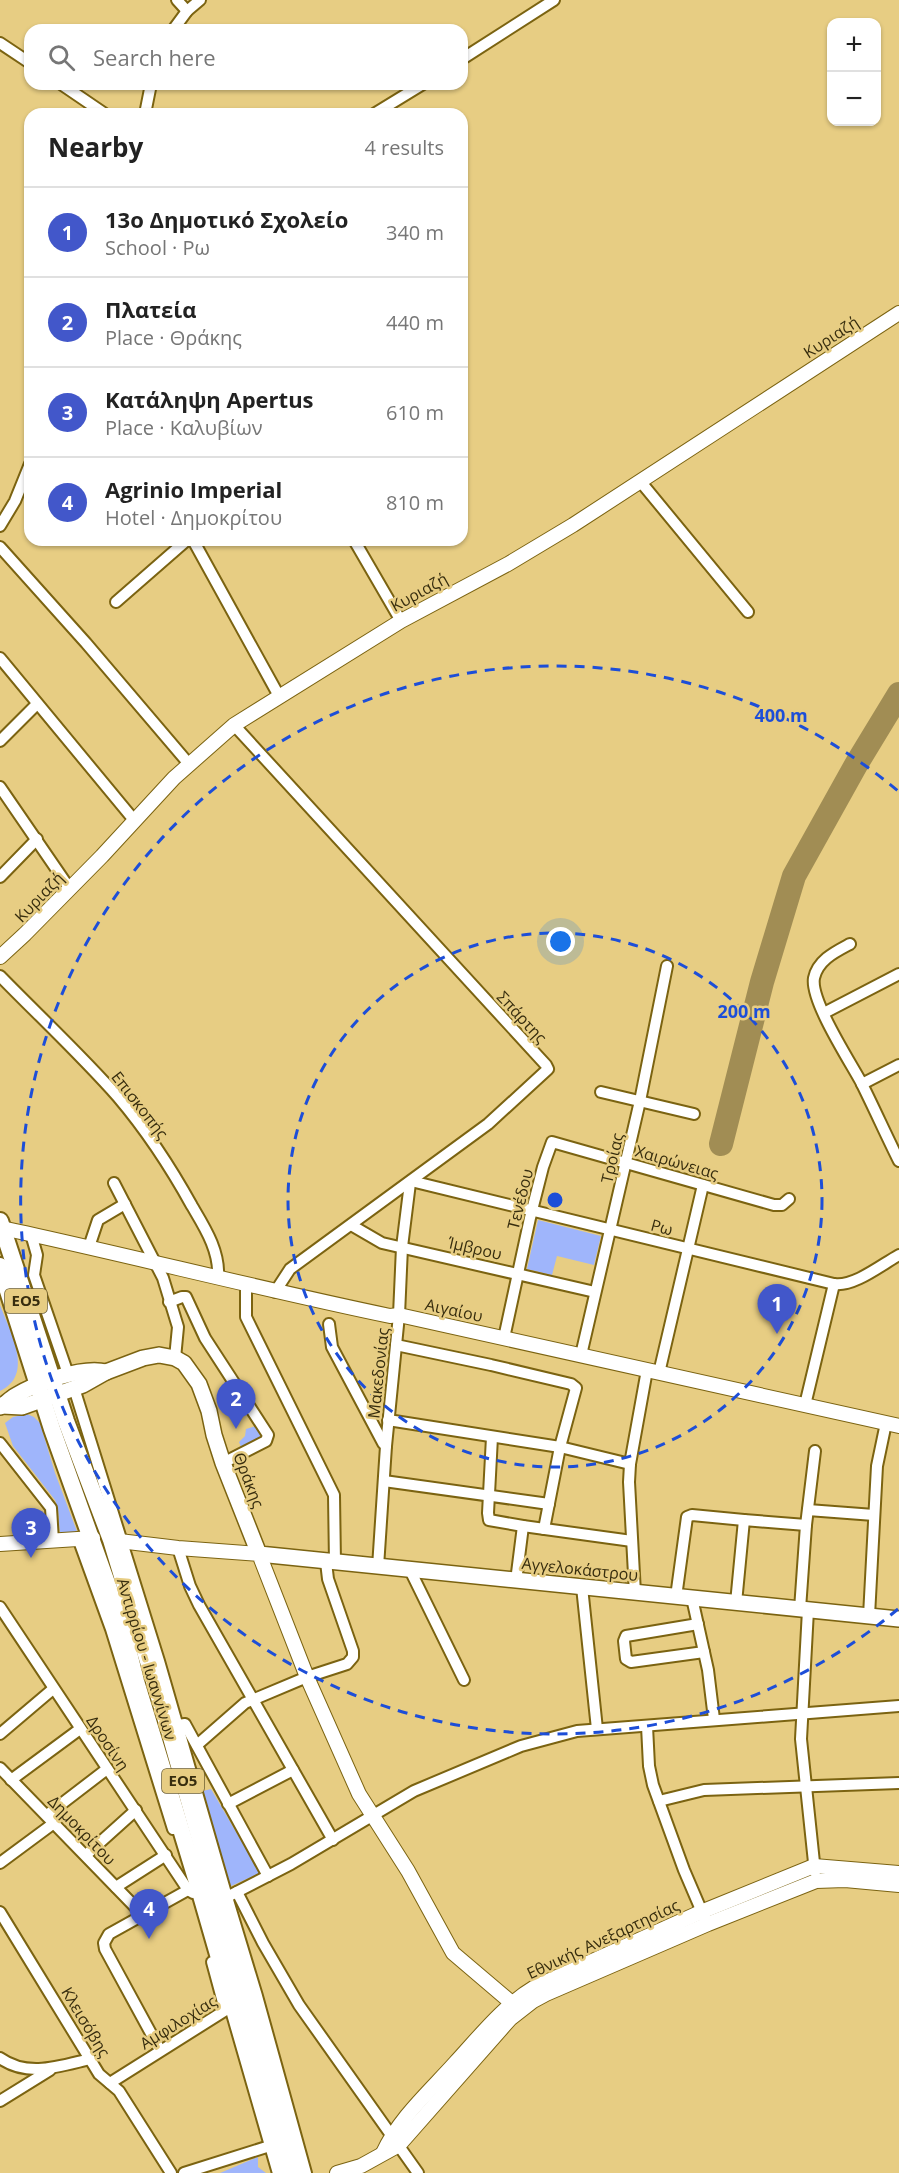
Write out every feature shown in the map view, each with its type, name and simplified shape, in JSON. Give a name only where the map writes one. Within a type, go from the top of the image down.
[{"type":"main road","name":"Αντιρρίου - Ιωαννίνων","points":[[1,1224],[55,1387],[86,1538],[136,1681],[228,2008],[279,2143],[295,2173]]},
{"type":"main road","name":"Αντιρρίου - Ιωαννίνων","points":[[0,1266],[55,1387],[117,1540],[172,1726],[279,2143],[281,2173]]},
{"type":"main road","points":[[1,1407],[17,1408],[55,1387],[83,1385],[106,1372],[143,1358],[159,1355],[175,1358]]},
{"type":"main road","name":"Θράκης","points":[[175,1358],[191,1370],[199,1384],[223,1463],[259,1554]]},
{"type":"main road","name":"Αγγελοκάστρου","points":[[259,1554],[899,1619]]},
{"type":"street","points":[[177,0],[188,11]]},
{"type":"street","points":[[178,24],[200,0]]},
{"type":"street","points":[[468,55],[554,0]]},
{"type":"street","points":[[0,42],[24,59]]},
{"type":"street","points":[[70,90],[96,108]]},
{"type":"street","points":[[146,108],[150,90]]},
{"type":"street","points":[[384,108],[413,90]]},
{"type":"street","name":"Κυριαζή","points":[[0,957],[70,889],[189,764],[234,725],[401,621],[517,559],[578,522],[899,313]]},
{"type":"street","points":[[0,526],[15,501],[24,479]]},
{"type":"street","points":[[640,481],[748,612]]},
{"type":"street","points":[[116,602],[180,546]]},
{"type":"street","points":[[197,546],[279,696]]},
{"type":"street","points":[[357,546],[401,621]]},
{"type":"street","points":[[0,547],[93,651],[189,764]]},
{"type":"street","points":[[0,658],[134,820]]},
{"type":"street","points":[[0,741],[37,704]]},
{"type":"street","name":"Σπάρτης","points":[[234,725],[548,1067],[546,1073],[488,1124],[290,1269],[275,1292]]},
{"type":"street","points":[[0,787],[70,889]]},
{"type":"street","points":[[0,877],[37,839]]},
{"type":"street","points":[[850,944],[823,960],[816,971],[814,986],[824,1013],[862,1084],[899,1161]]},
{"type":"street","name":"Τροίας","points":[[581,1355],[627,1163],[667,966]]},
{"type":"street","points":[[824,1013],[899,974]]},
{"type":"street","name":"Επισκοπής","points":[[0,976],[105,1083],[151,1142],[177,1180],[210,1239],[218,1264],[218,1278]]},
{"type":"street","points":[[862,1084],[899,1065]]},
{"type":"street","points":[[602,1092],[694,1114]]},
{"type":"street","name":"Χαιρώνειας","points":[[556,1142],[774,1205],[782,1204],[789,1199]]},
{"type":"street","name":"Τενέδου","points":[[504,1338],[543,1167],[551,1144],[556,1142]]},
{"type":"street","name":"Ρω","points":[[410,1182],[532,1209],[834,1284],[844,1285],[853,1281],[899,1255]]},
{"type":"street","name":"Μακεδονίας","points":[[378,1567],[388,1420],[399,1315],[402,1247],[410,1182]]},
{"type":"street","points":[[114,1183],[162,1278],[178,1327],[175,1358]]},
{"type":"street","points":[[635,1593],[630,1464],[703,1185]]},
{"type":"street","points":[[89,1247],[98,1220],[125,1204]]},
{"type":"street","name":"Αιγαίου","points":[[1,1224],[32,1234],[154,1261],[275,1292],[390,1317],[399,1315],[893,1424]]},
{"type":"street","name":"Ίμβρου","points":[[351,1225],[375,1240],[596,1292]]},
{"type":"street","points":[[32,1234],[38,1255],[34,1275],[55,1387]]},
{"type":"street","points":[[805,1405],[834,1284]]},
{"type":"street","points":[[196,1745],[236,1708],[252,1699],[347,1664],[353,1657],[350,1640],[328,1579],[334,1495],[246,1317],[246,1285]]},
{"type":"street","points":[[169,1302],[186,1297],[205,1338],[268,1435],[266,1441],[223,1463]]},
{"type":"street","points":[[329,1324],[332,1347],[382,1443],[386,1446]]},
{"type":"street","points":[[396,1345],[573,1385],[576,1390],[560,1447],[544,1529]]},
{"type":"street","points":[[388,1420],[560,1447],[630,1464]]},
{"type":"street","points":[[869,1616],[877,1466],[893,1424]]},
{"type":"street","points":[[492,1437],[489,1520],[632,1541]]},
{"type":"street","points":[[0,1443],[51,1508],[53,1540]]},
{"type":"street","points":[[815,1451],[806,1525],[801,1739],[816,1881]]},
{"type":"street","points":[[384,1481],[549,1504]]},
{"type":"street","points":[[808,1510],[874,1515]]},
{"type":"street","points":[[676,1597],[687,1517],[692,1515],[806,1525]]},
{"type":"street","points":[[736,1603],[744,1520]]},
{"type":"street","points":[[516,1581],[523,1526]]},
{"type":"street","points":[[0,1544],[86,1538]]},
{"type":"street","points":[[117,1540],[178,1548],[259,1554],[307,1677],[353,1784],[408,1871],[453,1953],[515,2007]]},
{"type":"street","points":[[178,1548],[190,1586],[199,1605],[333,1840]]},
{"type":"street","points":[[410,1570],[464,1680]]},
{"type":"street","points":[[582,1587],[597,1729]]},
{"type":"street","points":[[692,1598],[704,1652],[714,1719]]},
{"type":"street","name":"Δροσίνη","points":[[0,1607],[191,1892]]},
{"type":"street","points":[[698,1624],[626,1636],[624,1641],[626,1659],[631,1662],[704,1652]]},
{"type":"street","points":[[117,1627],[191,1892],[202,1910]]},
{"type":"street","points":[[0,1734],[53,1689]]},
{"type":"street","points":[[226,1897],[333,1840],[418,1790],[522,1746],[572,1731],[899,1706]]},
{"type":"street","points":[[268,1876],[185,1724],[172,1726],[257,1996],[306,2173]]},
{"type":"street","points":[[647,1726],[650,1774],[705,1918]]},
{"type":"street","points":[[12,1780],[80,1729]]},
{"type":"street","name":"Δημοκρίτου","points":[[0,1768],[142,1914]]},
{"type":"street","points":[[0,1863],[107,1769]]},
{"type":"street","points":[[228,1804],[293,1770]]},
{"type":"street","points":[[659,1801],[704,1791],[899,1783]]},
{"type":"street","points":[[86,1855],[136,1810]]},
{"type":"street","points":[[151,1832],[157,1832],[171,1823]]},
{"type":"street","points":[[116,1887],[166,1856]]},
{"type":"street","name":"Εθνικής Ανεξαρτησίας","points":[[337,2173],[361,2166],[383,2153],[535,1987],[705,1918],[814,1866],[899,1873]]},
{"type":"street","name":"Εθνικής Ανεξαρτησίας","points":[[705,1918],[816,1881],[845,1880],[899,1885]]},
{"type":"street","points":[[160,2050],[105,1949],[104,1943],[109,1934],[142,1914],[191,1892]]},
{"type":"street","points":[[237,1892],[299,2005],[418,2173]]},
{"type":"street","name":"Κλεισόβης","points":[[0,1911],[99,2074],[119,2091],[171,2173]]},
{"type":"street","name":"Αμφιλοχίας","points":[[110,2083],[228,2008]]},
{"type":"street","points":[[0,2058],[25,2069],[53,2068],[90,2059]]},
{"type":"street","points":[[0,2101],[53,2068]]},
{"type":"street","points":[[184,2173],[279,2143]]},
{"type":"shaded area","points":[[538,1220],[601,1236],[594,1265],[557,1256],[552,1275],[527,1269]]},
{"type":"shaded area","points":[[0,1305],[14,1340],[18,1364],[16,1375],[10,1384],[0,1391]]},
{"type":"shaded area","points":[[27,1414],[40,1423],[55,1473],[78,1534],[60,1534],[55,1500],[13,1446],[5,1423],[13,1417]]},
{"type":"shaded area","points":[[259,1425],[264,1435],[241,1447],[239,1442],[245,1436],[246,1429]]},
{"type":"shaded area","points":[[211,1789],[260,1873],[229,1887],[199,1792]]},
{"type":"shaded area","points":[[258,2157],[258,2167],[266,2173],[220,2173]]},
{"type":"taxiway","points":[[721,1144],[762,982],[794,876],[857,763],[899,694]]},
{"type":"place","name":"13ο Δημοτικό Σχολείο","points":[[777,1334]]},
{"type":"place","name":"Πλατεία","points":[[236,1429]]},
{"type":"place","name":"Κατάληψη Apertus","points":[[31,1558]]},
{"type":"place","name":"Agrinio Imperial","points":[[149,1939]]}]
